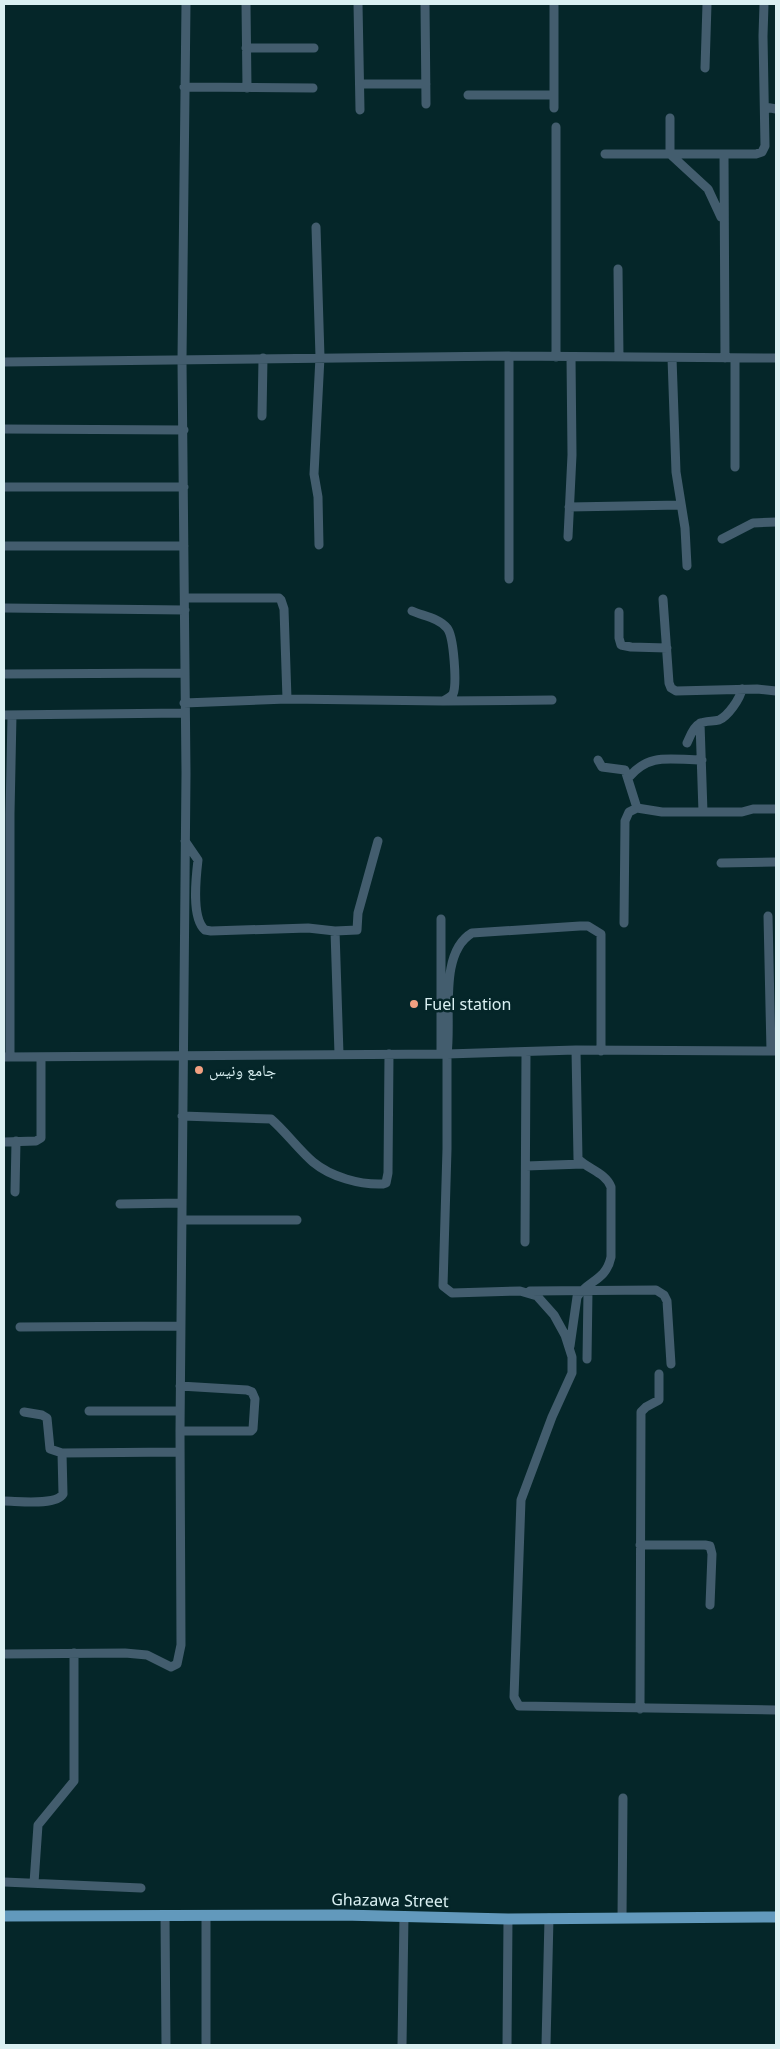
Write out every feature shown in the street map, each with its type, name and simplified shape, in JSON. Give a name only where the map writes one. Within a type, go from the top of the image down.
[{"type":"main road","name":"Ghazawa Street","points":[[4,1916],[776,1917]]},
{"type":"street","points":[[4,1654],[125,1653],[147,1655],[171,1667],[176,1664],[181,1645],[180,1386],[185,842],[184,430],[182,360],[186,4]]},
{"type":"street","points":[[246,4],[247,88]]},
{"type":"street","points":[[358,4],[360,110]]},
{"type":"street","points":[[424,4],[426,104]]},
{"type":"street","points":[[554,4],[554,108]]},
{"type":"street","points":[[705,68],[708,4]]},
{"type":"street","points":[[605,154],[756,154],[762,152],[766,146],[764,4]]},
{"type":"street","points":[[246,48],[314,48]]},
{"type":"street","points":[[360,84],[426,84]]},
{"type":"street","points":[[184,87],[313,88]]},
{"type":"street","points":[[468,95],[554,95]]},
{"type":"street","points":[[764,107],[776,109]]},
{"type":"street","points":[[670,118],[670,154],[708,189],[720,213],[724,229]]},
{"type":"street","points":[[556,127],[556,357]]},
{"type":"street","points":[[724,154],[725,358]]},
{"type":"street","points":[[316,227],[320,357],[314,474],[318,497],[319,545]]},
{"type":"street","points":[[618,269],[619,357]]},
{"type":"street","points":[[4,362],[509,356],[776,358]]},
{"type":"street","points":[[509,356],[509,579]]},
{"type":"street","points":[[568,537],[572,455],[571,357]]},
{"type":"street","points":[[262,416],[263,358]]},
{"type":"street","points":[[672,358],[676,472],[687,542],[687,566]]},
{"type":"street","points":[[735,358],[735,467]]},
{"type":"street","points":[[4,429],[184,430]]},
{"type":"street","points":[[4,487],[184,487]]},
{"type":"street","points":[[569,507],[682,505]]},
{"type":"street","points":[[722,539],[753,523],[776,522]]},
{"type":"street","points":[[4,546],[184,546]]},
{"type":"street","points":[[185,598],[279,598],[284,609],[287,699]]},
{"type":"street","points":[[664,599],[669,684],[671,688],[676,691],[776,691]]},
{"type":"street","points":[[4,608],[185,610]]},
{"type":"street","points":[[412,611],[442,622],[449,630],[454,692],[452,696],[443,701]]},
{"type":"street","points":[[619,612],[619,638],[621,645],[667,648]]},
{"type":"street","points":[[4,674],[185,673]]},
{"type":"street","points":[[687,743],[696,726],[700,723],[718,720],[724,716],[737,700],[742,690]]},
{"type":"street","points":[[184,703],[287,699],[552,700]]},
{"type":"street","points":[[184,713],[8,716],[10,814],[7,1057],[444,1054],[576,1050],[774,1051],[768,916]]},
{"type":"street","points":[[700,723],[703,812]]},
{"type":"street","points":[[598,760],[602,767],[625,770],[638,808]]},
{"type":"street","points":[[628,777],[643,764],[651,760],[702,760]]},
{"type":"street","points":[[624,923],[625,821],[629,812],[638,808],[662,812],[742,812],[753,809],[776,809]]},
{"type":"street","points":[[185,842],[197,856],[197,916],[200,925],[205,930],[308,928],[335,931],[357,930],[358,913],[378,841]]},
{"type":"street","points":[[720,863],[776,862]]},
{"type":"street","points":[[441,920],[447,1148],[444,1286],[452,1293],[656,1290],[667,1300],[671,1364]]},
{"type":"street","points":[[444,1054],[449,1039],[450,967],[456,951],[469,934],[580,926],[588,926],[601,934],[601,1050]]},
{"type":"street","points":[[335,931],[339,1054]]},
{"type":"street","points":[[576,1050],[578,1158],[583,1164],[596,1170],[610,1183],[611,1257],[609,1267],[603,1276],[585,1291],[575,1304],[570,1348],[572,1373],[523,1490],[521,1500],[514,1697],[519,1706],[776,1710]]},
{"type":"street","points":[[525,1242],[526,1052]]},
{"type":"street","points":[[182,1116],[271,1119],[320,1166],[358,1183],[383,1184],[386,1183],[388,1174],[389,1054]]},
{"type":"street","points":[[4,1142],[36,1141],[41,1138],[41,1056]]},
{"type":"street","points":[[15,1192],[16,1141]]},
{"type":"street","points":[[526,1166],[583,1164]]},
{"type":"street","points":[[120,1204],[182,1204]]},
{"type":"street","points":[[182,1220],[297,1220]]},
{"type":"street","points":[[585,1291],[587,1359]]},
{"type":"street","points":[[520,1292],[537,1296],[544,1302],[558,1322],[570,1348]]},
{"type":"street","points":[[20,1326],[181,1326]]},
{"type":"street","points":[[640,1709],[642,1412],[659,1400],[659,1374]]},
{"type":"street","points":[[180,1386],[247,1390],[252,1392],[254,1399],[252,1430],[180,1431]]},
{"type":"street","points":[[89,1411],[180,1411]]},
{"type":"street","points":[[24,1412],[42,1415],[47,1418],[50,1449],[62,1453],[180,1452]]},
{"type":"street","points":[[4,1501],[42,1502],[60,1498],[63,1494],[62,1453]]},
{"type":"street","points":[[640,1545],[705,1544],[710,1546],[712,1554],[710,1605]]},
{"type":"street","points":[[34,1883],[38,1825],[74,1781],[74,1653]]},
{"type":"street","points":[[622,1918],[623,1798]]},
{"type":"street","points":[[4,1882],[141,1888]]},
{"type":"street","points":[[206,1915],[206,2045]]},
{"type":"street","points":[[165,1916],[166,2045]]},
{"type":"street","points":[[402,2045],[404,1916]]},
{"type":"street","points":[[507,2045],[508,1918]]},
{"type":"street","points":[[546,2045],[549,1918]]},
{"type":"place","name":"Fuel station","points":[[414,1004]]},
{"type":"place","name":"جامع ونيس","points":[[199,1070]]}]
